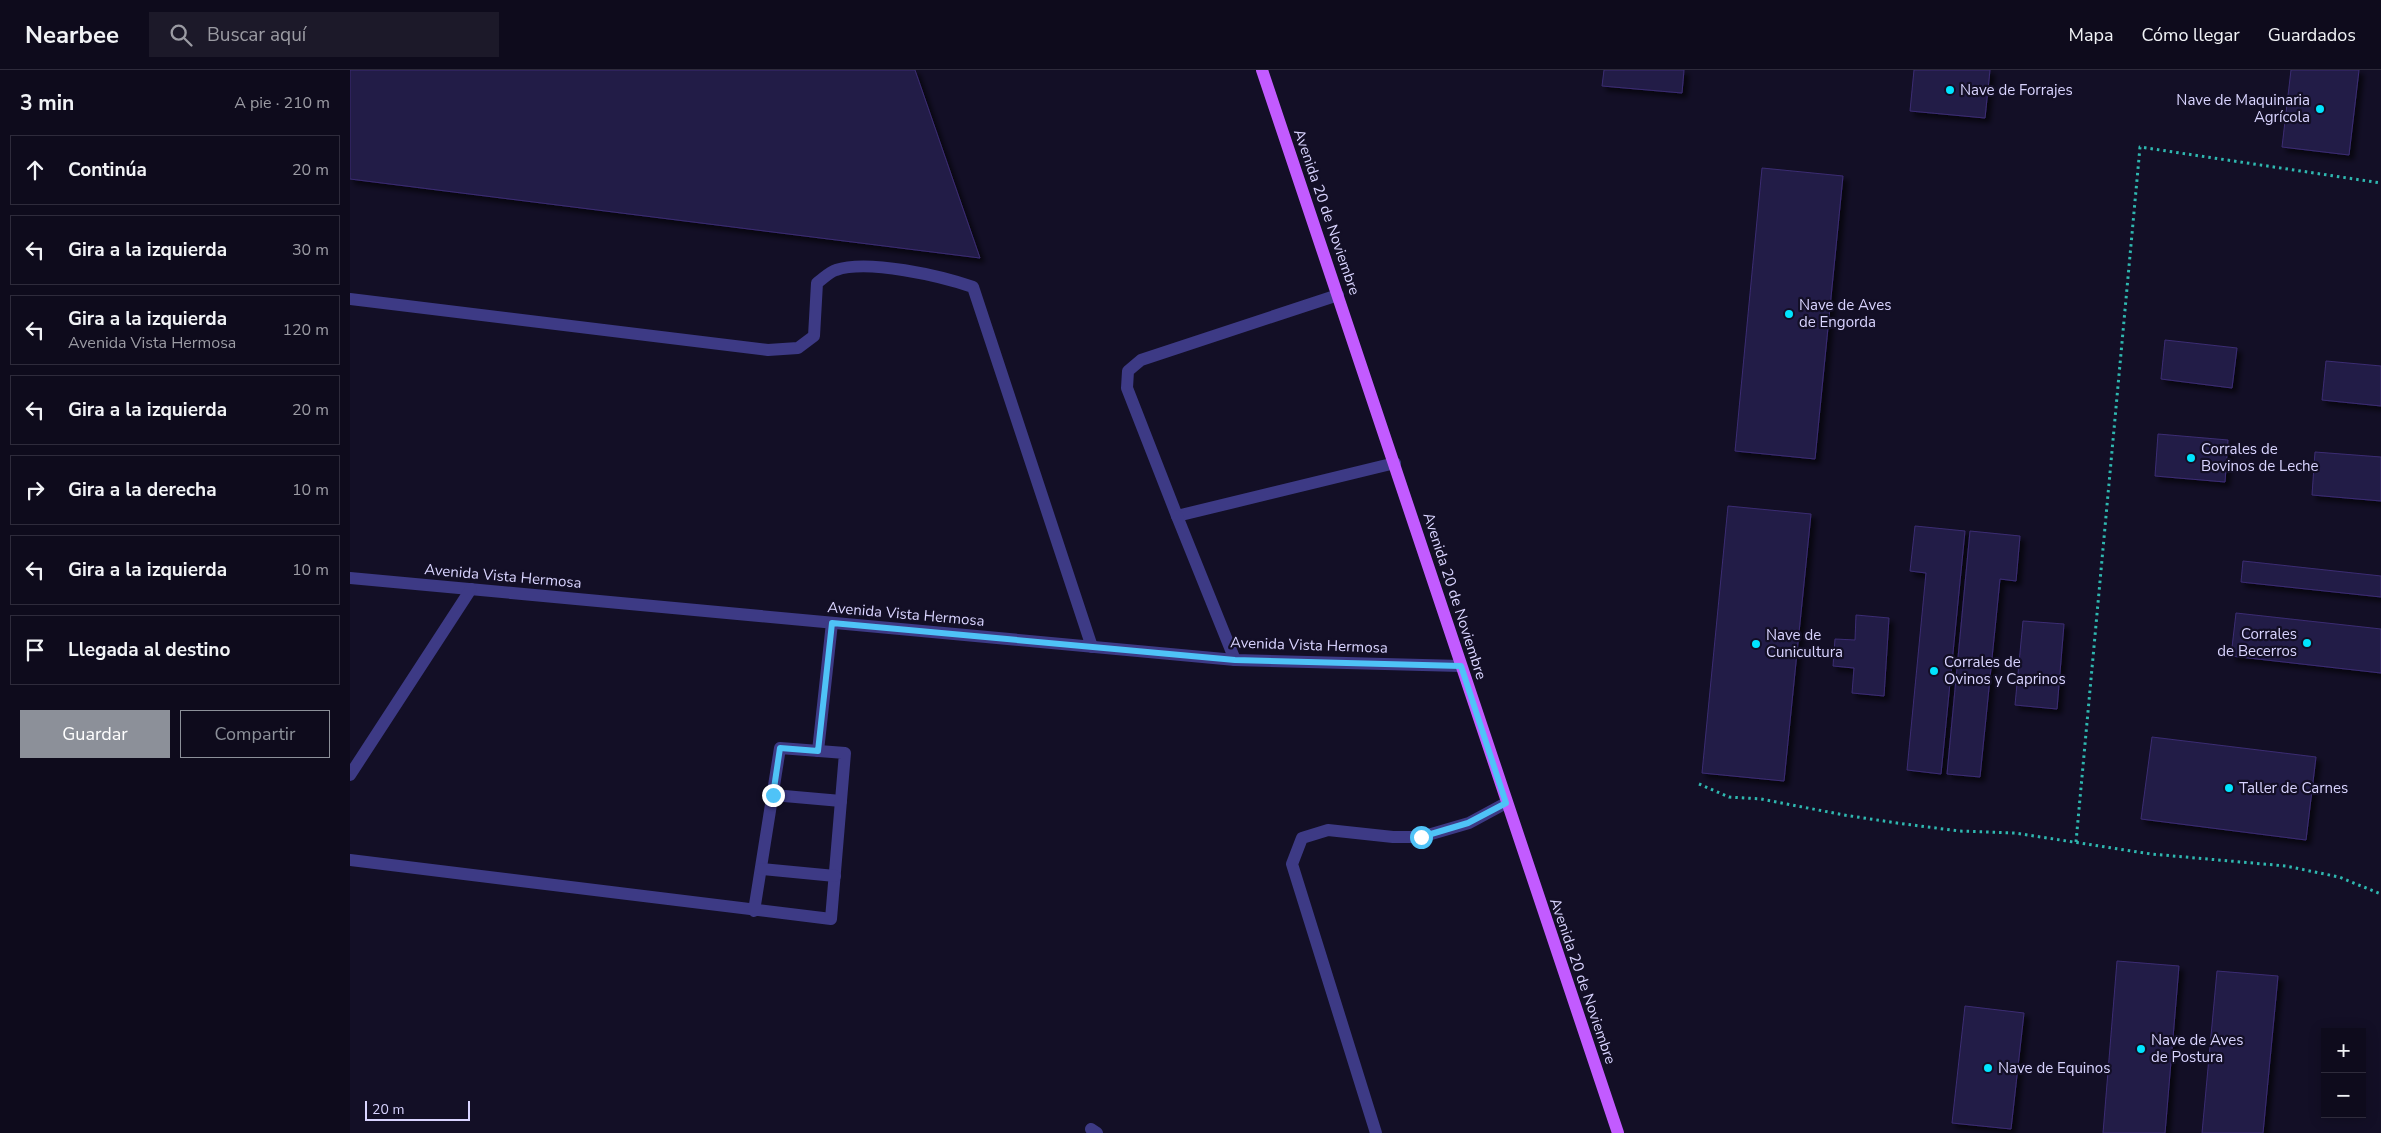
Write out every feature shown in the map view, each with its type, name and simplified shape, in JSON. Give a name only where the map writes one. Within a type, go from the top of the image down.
[{"type":"main road","name":"Avenida 20 de Noviembre","points":[[1262,70],[1618,1133]]},
{"type":"street","points":[[350,299],[768,350],[798,348],[814,336],[817,283],[835,270],[864,265],[952,279],[973,287],[1092,647]]},
{"type":"street","points":[[1235,660],[1128,388],[1128,371],[1141,360],[1338,295]]},
{"type":"street","points":[[1177,516],[1395,463]]},
{"type":"street","name":"Avenida Vista Hermosa","points":[[350,578],[1235,660],[1461,666]]},
{"type":"street","points":[[350,775],[471,589]]},
{"type":"street","points":[[818,751],[832,623]]},
{"type":"street","points":[[350,860],[754,911],[831,920],[845,753],[780,748],[754,911]]},
{"type":"street","points":[[773,795],[841,801]]},
{"type":"street","points":[[1376,1133],[1292,864],[1302,838],[1328,830],[1392,837],[1421,837],[1468,823],[1506,803]]},
{"type":"street","points":[[761,868],[835,876]]},
{"type":"path","points":[[2076,842],[2140,147],[2381,183]]},
{"type":"path","points":[[1699,784],[1729,797],[1762,799],[1844,816],[1959,831],[2015,833],[2151,854],[2286,866],[2339,877],[2381,894]]},
{"type":"building","points":[[350,70],[915,70],[980,258],[350,179]]},
{"type":"building","points":[[1604,70],[1684,70],[1682,93],[1602,86]]},
{"type":"building","name":"Nave de Forrajes","points":[[1914,70],[1990,70],[1985,118],[1910,111]]},
{"type":"building","name":"Nave de Maquinaria Agrícola","points":[[2291,70],[2359,70],[2349,155],[2282,147]]},
{"type":"building","name":"Nave de Aves de Engorda","points":[[1762,168],[1843,176],[1815,459],[1735,451]]},
{"type":"building","points":[[2165,340],[2237,348],[2232,388],[2161,379]]},
{"type":"building","name":"Corrales de Bovinos de Leche","points":[[2326,361],[2381,366],[2381,406],[2322,400]]},
{"type":"building","name":"Corrales de Bovinos de Leche","points":[[2158,434],[2228,440],[2225,482],[2155,476]]},
{"type":"building","name":"Corrales de Bovinos de Leche","points":[[2315,452],[2381,457],[2381,501],[2312,495]]},
{"type":"building","name":"Nave de Cunicultura","points":[[1728,506],[1811,514],[1784,781],[1702,773]]},
{"type":"building","name":"Corrales de Ovinos y Caprinos","points":[[1915,526],[1965,531],[1941,774],[1907,770],[1926,573],[1910,571]]},
{"type":"building","name":"Corrales de Ovinos y Caprinos","points":[[1970,531],[2020,536],[2016,581],[2000,579],[1980,777],[1947,774]]},
{"type":"building","name":"Corrales de Becerros","points":[[2243,561],[2381,576],[2381,597],[2241,582]]},
{"type":"building","name":"Corrales de Becerros","points":[[2236,613],[2381,629],[2381,673],[2231,656]]},
{"type":"building","points":[[1856,615],[1889,618],[1884,696],[1852,693],[1854,668],[1833,666],[1835,639],[1855,640]]},
{"type":"building","name":"Corrales de Ovinos y Caprinos","points":[[2023,621],[2064,624],[2057,709],[2015,705]]},
{"type":"building","name":"Taller de Carnes","points":[[2152,737],[2316,757],[2306,840],[2141,819]]},
{"type":"building","name":"Nave de Aves de Postura","points":[[2117,961],[2179,966],[2165,1133],[2103,1133]]},
{"type":"building","name":"Nave de Aves de Postura","points":[[2217,971],[2278,976],[2263,1133],[2202,1133]]},
{"type":"building","name":"Nave de Equinos","points":[[1965,1006],[2024,1013],[2011,1129],[1952,1123]]},
{"type":"place","name":"Nave de Forrajes","points":[[1950,90]]},
{"type":"place","name":"Nave de Maquinaria Agrícola","points":[[2320,109]]},
{"type":"place","name":"Nave de Aves de Engorda","points":[[1789,314]]},
{"type":"place","name":"Corrales de Bovinos de Leche","points":[[2191,458]]},
{"type":"place","name":"Corrales de Becerros","points":[[2307,643]]},
{"type":"place","name":"Nave de Cunicultura","points":[[1756,644]]},
{"type":"place","name":"Corrales de Ovinos y Caprinos","points":[[1934,671]]},
{"type":"place","name":"Taller de Carnes","points":[[2229,788]]},
{"type":"place","name":"Nave de Aves de Postura","points":[[2141,1049]]},
{"type":"place","name":"Nave de Equinos","points":[[1988,1068]]},
{"type":"route","points":[[773,795],[780,748],[818,751],[832,623],[1235,660],[1461,666],[1506,803],[1468,823],[1421,837]]}]
